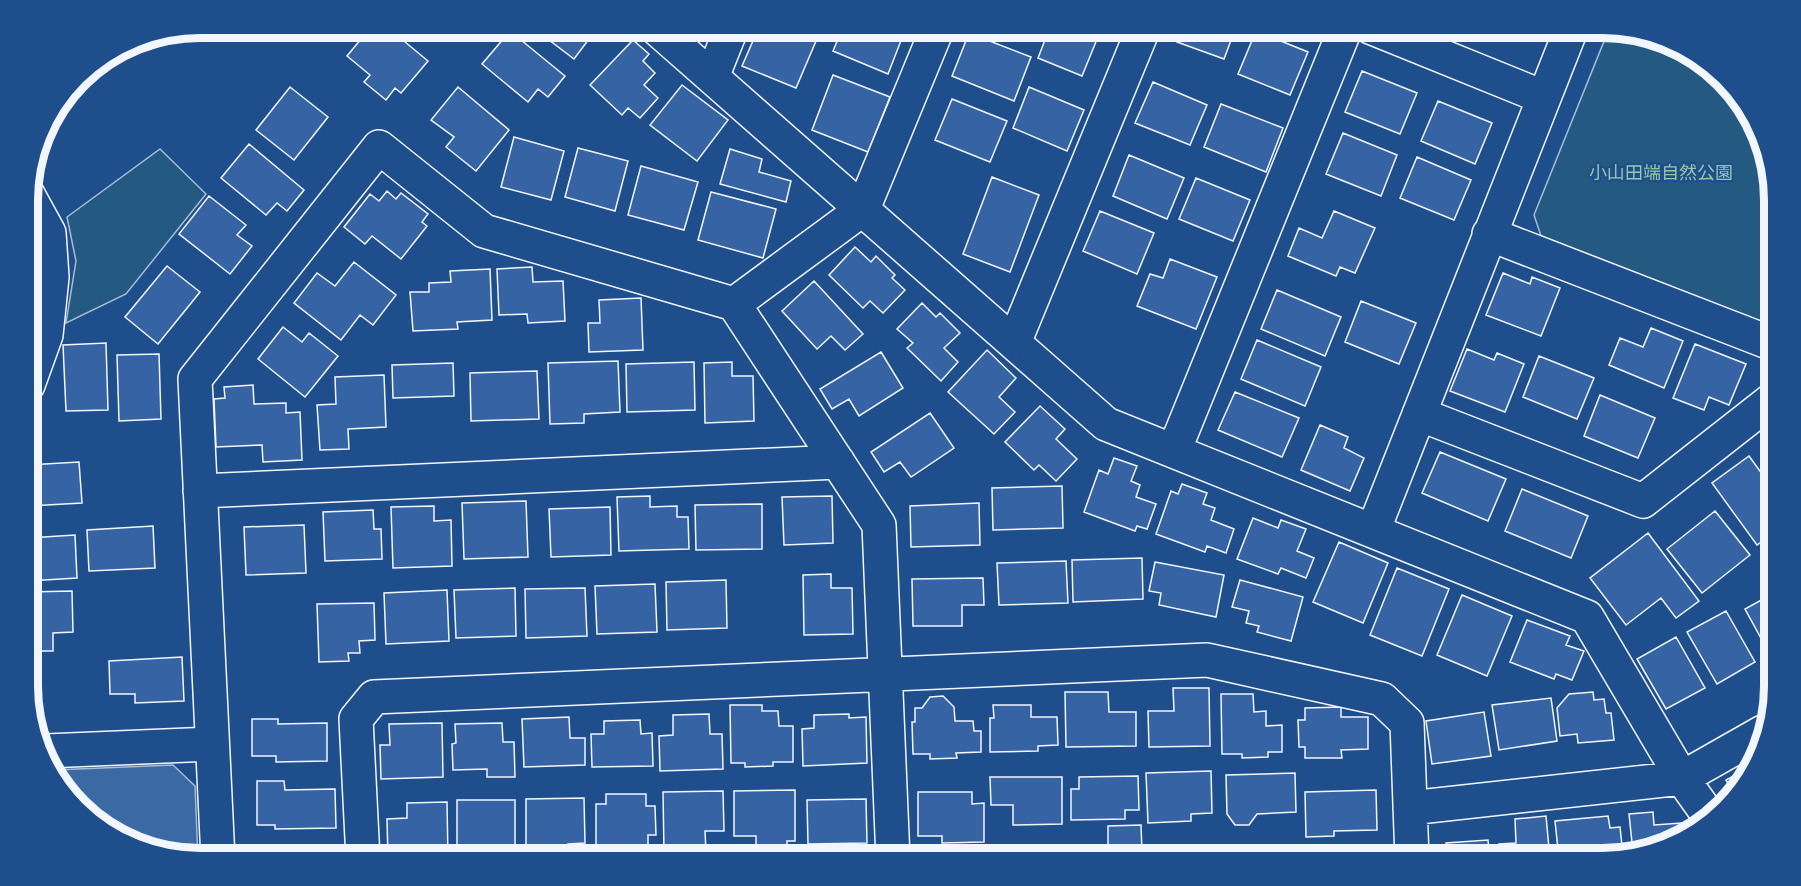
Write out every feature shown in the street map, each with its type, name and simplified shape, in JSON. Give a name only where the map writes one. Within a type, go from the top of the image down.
[{"type":"street","points":[[668,38],[1106,424],[1587,616],[1682,778],[1705,810]]},
{"type":"street","points":[[712,77],[728,38]]},
{"type":"street","points":[[734,303],[862,209],[933,38]]},
{"type":"street","points":[[1014,343],[1139,38]]},
{"type":"street","points":[[1174,451],[1342,38]]},
{"type":"street","points":[[1397,38],[1543,97]]},
{"type":"street","points":[[1373,531],[1567,38]]},
{"type":"street","points":[[217,848],[195,379],[379,147],[484,231],[734,303],[879,525],[893,848]]},
{"type":"street","points":[[38,213],[49,233],[52,276],[46,335],[38,358]]},
{"type":"street","points":[[1490,234],[1764,341]]},
{"type":"street","points":[[1419,414],[1643,501],[1764,406]]},
{"type":"street","points":[[200,491],[838,462]]},
{"type":"street","points":[[362,848],[356,719],[374,697],[1208,660],[1382,699],[1407,723],[1412,848]]},
{"type":"street","points":[[1410,808],[1682,778],[1755,737]]},
{"type":"street","points":[[51,751],[212,744]]},
{"type":"green space","name":"小山田端自然公園","points":[[1605,38],[1633,41],[1673,54],[1700,71],[1730,101],[1742,119],[1758,158],[1764,200],[1764,323],[1541,236],[1534,215]]},
{"type":"green space","points":[[160,149],[206,194],[126,294],[66,323],[76,261],[67,217]]},
{"type":"shaded area","points":[[173,765],[195,786],[198,848],[179,847],[148,840],[119,827],[85,801],[61,770]]},
{"type":"building","points":[[362,38],[400,38],[428,61],[401,93],[395,88],[386,100],[364,82],[370,75],[347,56]]},
{"type":"building","points":[[504,38],[519,38],[565,76],[548,97],[538,89],[528,102],[482,64]]},
{"type":"building","points":[[546,38],[590,38],[574,59]]},
{"type":"building","points":[[754,38],[817,38],[796,88],[742,66]]},
{"type":"building","points":[[838,38],[902,38],[888,74],[833,51]]},
{"type":"building","points":[[967,38],[982,38],[1031,57],[1014,101],[952,76]]},
{"type":"building","points":[[1046,38],[1098,38],[1082,76],[1038,58]]},
{"type":"building","points":[[1179,38],[1232,38],[1224,59],[1177,42]]},
{"type":"building","points":[[1253,38],[1273,38],[1308,52],[1290,95],[1238,74]]},
{"type":"building","points":[[633,40],[649,54],[643,61],[655,73],[644,85],[658,98],[640,118],[628,108],[622,115],[590,85]]},
{"type":"building","points":[[1362,71],[1417,93],[1400,134],[1345,112]]},
{"type":"building","points":[[833,75],[890,97],[868,152],[812,130]]},
{"type":"building","points":[[1153,82],[1207,105],[1190,145],[1135,123]]},
{"type":"building","points":[[682,85],[728,120],[697,161],[650,125]]},
{"type":"building","points":[[290,87],[328,117],[294,160],[256,130]]},
{"type":"building","points":[[458,87],[509,130],[476,171],[446,147],[454,137],[431,120]]},
{"type":"building","points":[[1029,87],[1084,110],[1067,151],[1013,128]]},
{"type":"building","points":[[952,99],[1007,121],[990,162],[935,140]]},
{"type":"building","points":[[1438,101],[1492,123],[1475,164],[1421,141]]},
{"type":"building","points":[[1221,104],[1283,128],[1266,172],[1204,147]]},
{"type":"building","points":[[1343,133],[1397,155],[1381,196],[1326,174]]},
{"type":"building","points":[[514,137],[564,151],[551,200],[501,187]]},
{"type":"building","points":[[249,144],[304,190],[287,211],[277,203],[266,215],[221,178]]},
{"type":"building","points":[[578,148],[628,161],[615,211],[565,197]]},
{"type":"building","points":[[730,149],[762,159],[759,172],[791,181],[786,202],[720,184]]},
{"type":"building","points":[[1129,155],[1184,178],[1167,219],[1113,196]]},
{"type":"building","points":[[1417,157],[1471,180],[1454,220],[1400,198]]},
{"type":"building","points":[[641,166],[698,182],[684,230],[628,215]]},
{"type":"building","points":[[992,177],[1039,195],[1010,272],[963,254]]},
{"type":"building","points":[[1196,178],[1250,200],[1233,241],[1179,219]]},
{"type":"building","points":[[387,191],[396,199],[401,193],[428,214],[422,222],[427,226],[401,259],[372,236],[365,244],[344,227],[370,194],[379,201]]},
{"type":"building","points":[[711,192],[776,209],[763,258],[698,240]]},
{"type":"building","points":[[209,196],[246,225],[237,235],[252,246],[230,274],[179,234]]},
{"type":"building","points":[[1100,211],[1154,233],[1137,274],[1083,251]]},
{"type":"building","points":[[1334,211],[1375,228],[1355,273],[1340,267],[1336,276],[1288,256],[1299,228],[1322,238]]},
{"type":"building","points":[[855,247],[871,262],[876,256],[895,275],[892,278],[905,290],[883,313],[870,301],[863,308],[829,275]]},
{"type":"building","points":[[1170,259],[1217,277],[1196,329],[1137,306],[1150,274],[1163,278]]},
{"type":"building","points":[[354,262],[396,295],[373,325],[360,315],[341,340],[294,303],[317,273],[335,286]]},
{"type":"building","points":[[167,266],[200,292],[158,344],[125,317]]},
{"type":"building","points":[[532,267],[533,282],[563,281],[565,321],[528,323],[527,314],[499,315],[497,269]]},
{"type":"building","points":[[490,269],[492,320],[457,322],[458,329],[413,331],[410,292],[429,292],[429,283],[451,282],[450,271]]},
{"type":"building","points":[[1503,273],[1530,284],[1532,277],[1560,288],[1541,336],[1486,315]]},
{"type":"building","points":[[814,281],[863,334],[845,350],[831,336],[817,349],[782,311]]},
{"type":"building","points":[[1277,290],[1341,317],[1325,356],[1261,329]]},
{"type":"building","points":[[641,298],[643,350],[589,352],[588,323],[600,323],[599,300]]},
{"type":"building","points":[[1361,301],[1416,323],[1399,364],[1345,342]]},
{"type":"building","points":[[922,303],[936,317],[940,313],[960,333],[944,348],[958,362],[941,381],[907,348],[913,343],[897,329]]},
{"type":"building","points":[[283,327],[302,342],[309,333],[338,356],[305,397],[258,359]]},
{"type":"building","points":[[1651,328],[1683,341],[1664,388],[1609,365],[1620,338],[1643,347]]},
{"type":"building","points":[[1257,340],[1321,367],[1305,406],[1241,379]]},
{"type":"building","points":[[106,343],[108,410],[66,411],[63,345]]},
{"type":"building","points":[[1695,344],[1746,364],[1729,405],[1709,397],[1704,410],[1673,398]]},
{"type":"building","points":[[1467,349],[1494,360],[1497,353],[1524,364],[1505,412],[1450,391]]},
{"type":"building","points":[[987,350],[1016,378],[999,397],[1015,412],[994,434],[948,392]]},
{"type":"building","points":[[881,352],[903,388],[859,416],[849,399],[832,409],[820,389]]},
{"type":"building","points":[[159,354],[161,419],[119,421],[117,355]]},
{"type":"building","points":[[1539,356],[1594,378],[1577,419],[1523,397]]},
{"type":"building","points":[[618,361],[620,412],[584,414],[584,423],[550,424],[548,363]]},
{"type":"building","points":[[694,362],[695,410],[627,412],[626,364]]},
{"type":"building","points":[[732,362],[732,376],[753,376],[754,421],[705,423],[704,363]]},
{"type":"building","points":[[453,363],[454,396],[393,398],[392,365]]},
{"type":"building","points":[[537,371],[539,419],[471,421],[470,373]]},
{"type":"building","points":[[384,375],[386,427],[348,429],[349,449],[320,450],[317,405],[336,404],[335,377]]},
{"type":"building","points":[[253,385],[254,404],[286,403],[286,413],[300,412],[302,460],[263,462],[262,445],[216,447],[214,399],[225,398],[224,387]]},
{"type":"building","points":[[1235,392],[1299,418],[1282,457],[1218,430]]},
{"type":"building","points":[[1600,395],[1655,418],[1638,458],[1584,436]]},
{"type":"building","points":[[1040,406],[1065,429],[1056,439],[1077,459],[1056,481],[1039,465],[1034,470],[1005,442]]},
{"type":"building","points":[[930,413],[954,448],[911,477],[900,462],[884,472],[871,452]]},
{"type":"building","points":[[1320,425],[1348,437],[1344,448],[1364,458],[1350,491],[1301,470]]},
{"type":"building","points":[[1440,452],[1506,479],[1488,521],[1422,493]]},
{"type":"building","points":[[1749,456],[1764,477],[1764,540],[1757,545],[1712,483]]},
{"type":"building","points":[[1114,458],[1137,466],[1131,481],[1140,485],[1136,497],[1156,504],[1147,529],[1137,526],[1135,531],[1084,512],[1099,470],[1108,474]]},
{"type":"building","points":[[79,462],[82,503],[37,506],[37,464]]},
{"type":"building","points":[[1182,484],[1207,493],[1203,504],[1215,508],[1211,520],[1234,529],[1226,553],[1207,546],[1205,552],[1156,534],[1171,491],[1178,494]]},
{"type":"building","points":[[1062,486],[1063,528],[993,530],[992,488]]},
{"type":"building","points":[[1522,489],[1588,516],[1571,558],[1505,531]]},
{"type":"building","points":[[650,496],[650,507],[677,506],[677,517],[688,517],[689,549],[619,551],[617,497]]},
{"type":"building","points":[[832,496],[833,543],[784,545],[782,497]]},
{"type":"building","points":[[526,501],[528,557],[464,559],[462,503]]},
{"type":"building","points":[[979,503],[980,545],[911,547],[910,506]]},
{"type":"building","points":[[762,504],[762,549],[696,550],[695,505]]},
{"type":"building","points":[[434,506],[434,521],[451,520],[452,566],[393,568],[391,507]]},
{"type":"building","points":[[610,507],[611,555],[551,557],[549,509]]},
{"type":"building","points":[[373,510],[374,529],[381,529],[382,559],[325,561],[323,512]]},
{"type":"building","points":[[1715,511],[1750,555],[1702,593],[1667,549]]},
{"type":"building","points":[[1253,518],[1278,528],[1281,520],[1306,529],[1297,551],[1314,558],[1306,578],[1281,568],[1278,574],[1237,559]]},
{"type":"building","points":[[304,525],[306,573],[246,575],[244,527]]},
{"type":"building","points":[[153,526],[155,568],[89,571],[87,530]]},
{"type":"building","points":[[1648,533],[1699,601],[1676,618],[1661,598],[1626,625],[1590,578]]},
{"type":"building","points":[[75,535],[77,578],[37,580],[37,537]]},
{"type":"building","points":[[1339,542],[1388,563],[1363,623],[1313,602]]},
{"type":"building","points":[[1142,558],[1143,599],[1073,602],[1072,560]]},
{"type":"building","points":[[1066,561],[1068,603],[999,605],[997,563]]},
{"type":"building","points":[[1155,562],[1224,575],[1216,617],[1159,605],[1161,593],[1149,591]]},
{"type":"building","points":[[1397,568],[1449,589],[1422,656],[1370,635]]},
{"type":"building","points":[[831,574],[831,588],[852,588],[853,634],[804,635],[803,575]]},
{"type":"building","points":[[983,578],[984,605],[962,605],[962,626],[913,626],[912,579]]},
{"type":"building","points":[[726,580],[727,628],[667,630],[666,582]]},
{"type":"building","points":[[1240,580],[1303,597],[1291,641],[1257,632],[1259,626],[1246,623],[1249,611],[1232,607]]},
{"type":"building","points":[[655,584],[657,632],[597,634],[595,586]]},
{"type":"building","points":[[515,588],[516,636],[456,638],[454,590]]},
{"type":"building","points":[[585,588],[587,636],[526,638],[525,589]]},
{"type":"building","points":[[447,590],[449,641],[386,644],[384,593]]},
{"type":"building","points":[[72,591],[73,632],[53,633],[53,651],[37,651],[37,592]]},
{"type":"building","points":[[1462,595],[1512,616],[1487,676],[1437,655]]},
{"type":"building","points":[[1764,599],[1764,644],[1745,609]]},
{"type":"building","points":[[374,603],[375,640],[359,641],[360,653],[348,653],[349,661],[319,662],[317,604]]},
{"type":"building","points":[[1726,611],[1755,662],[1717,684],[1687,632]]},
{"type":"building","points":[[1527,620],[1570,636],[1566,645],[1584,651],[1572,680],[1556,674],[1554,679],[1510,662]]},
{"type":"building","points":[[1676,637],[1705,688],[1666,709],[1637,659]]},
{"type":"building","points":[[182,657],[184,701],[135,703],[135,694],[110,694],[109,661]]},
{"type":"building","points":[[1173,688],[1209,688],[1210,746],[1149,747],[1148,711],[1174,711]]},
{"type":"building","points":[[1065,692],[1108,692],[1109,712],[1136,712],[1136,746],[1066,747]]},
{"type":"building","points":[[1593,692],[1594,700],[1604,699],[1606,713],[1611,713],[1614,740],[1578,743],[1577,734],[1560,736],[1557,708],[1569,694]]},
{"type":"building","points":[[1221,694],[1253,694],[1254,712],[1266,711],[1266,726],[1282,725],[1282,752],[1268,752],[1268,757],[1242,758],[1242,754],[1222,754]]},
{"type":"building","points":[[943,696],[954,707],[955,721],[973,721],[974,731],[981,731],[981,752],[956,753],[957,758],[930,759],[930,754],[913,754],[912,722],[915,722],[915,708],[922,708],[930,697]]},
{"type":"building","points":[[1551,698],[1557,741],[1499,750],[1492,705]]},
{"type":"building","points":[[730,705],[762,705],[762,711],[778,711],[779,726],[793,726],[793,762],[773,762],[773,766],[745,767],[745,763],[731,763]]},
{"type":"building","points":[[993,705],[1031,705],[1031,717],[1057,717],[1058,745],[1038,746],[1038,751],[990,752],[990,718],[994,718]]},
{"type":"building","points":[[1341,707],[1341,717],[1368,717],[1368,749],[1341,750],[1342,758],[1305,758],[1305,747],[1299,747],[1298,720],[1305,720],[1305,708]]},
{"type":"building","points":[[1484,712],[1491,756],[1432,764],[1426,721]]},
{"type":"building","points":[[709,714],[710,734],[722,734],[723,769],[660,771],[659,736],[673,735],[673,715]]},
{"type":"building","points":[[849,714],[849,718],[866,717],[867,763],[803,766],[802,729],[814,728],[814,715]]},
{"type":"building","points":[[569,717],[570,738],[585,738],[585,765],[524,767],[522,719]]},
{"type":"building","points":[[252,719],[278,719],[278,724],[327,723],[327,761],[276,762],[276,756],[252,756]]},
{"type":"building","points":[[640,720],[641,734],[652,733],[653,766],[592,767],[591,734],[604,734],[604,721]]},
{"type":"building","points":[[442,723],[443,777],[381,779],[380,745],[390,745],[389,724]]},
{"type":"building","points":[[502,723],[503,742],[514,742],[515,777],[487,777],[487,769],[453,770],[452,744],[456,743],[455,724]]},
{"type":"building","points":[[1211,771],[1212,813],[1191,814],[1191,821],[1148,823],[1146,773]]},
{"type":"building","points":[[1295,773],[1296,812],[1257,814],[1249,825],[1235,825],[1227,814],[1226,775]]},
{"type":"building","points":[[1737,774],[1729,785],[1726,780]]},
{"type":"building","points":[[1138,776],[1139,810],[1125,810],[1125,819],[1071,820],[1071,789],[1079,789],[1079,777]]},
{"type":"building","points":[[990,777],[1062,777],[1062,824],[1013,825],[1013,805],[991,805]]},
{"type":"building","points":[[257,781],[284,781],[285,790],[335,789],[336,828],[275,829],[275,825],[257,825]]},
{"type":"building","points":[[795,790],[795,841],[787,841],[787,847],[756,848],[756,836],[734,836],[734,791]]},
{"type":"building","points":[[1376,790],[1377,830],[1334,831],[1334,836],[1306,837],[1305,792]]},
{"type":"building","points":[[723,791],[724,831],[705,831],[706,848],[664,848],[663,792]]},
{"type":"building","points":[[918,792],[972,792],[972,804],[984,803],[984,842],[942,843],[942,836],[918,836]]},
{"type":"building","points":[[606,794],[646,794],[646,806],[655,806],[656,835],[648,835],[648,848],[596,848],[596,804],[606,804]]},
{"type":"building","points":[[584,798],[585,843],[568,844],[568,848],[526,848],[526,799]]},
{"type":"building","points":[[866,799],[867,843],[808,844],[807,800]]},
{"type":"building","points":[[457,800],[515,800],[515,848],[457,847]]},
{"type":"building","points":[[447,802],[448,848],[388,848],[387,819],[407,818],[407,803]]},
{"type":"building","points":[[1653,812],[1654,825],[1682,823],[1683,826],[1653,840],[1632,845],[1629,814]]},
{"type":"building","points":[[1546,816],[1549,848],[1499,848],[1499,844],[1516,843],[1515,819]]},
{"type":"building","points":[[1608,816],[1610,828],[1620,827],[1622,847],[1558,848],[1555,821]]},
{"type":"building","points":[[1141,825],[1142,848],[1108,848],[1108,826]]},
{"type":"building","points":[[1488,840],[1489,848],[1446,848],[1446,843]]}]
